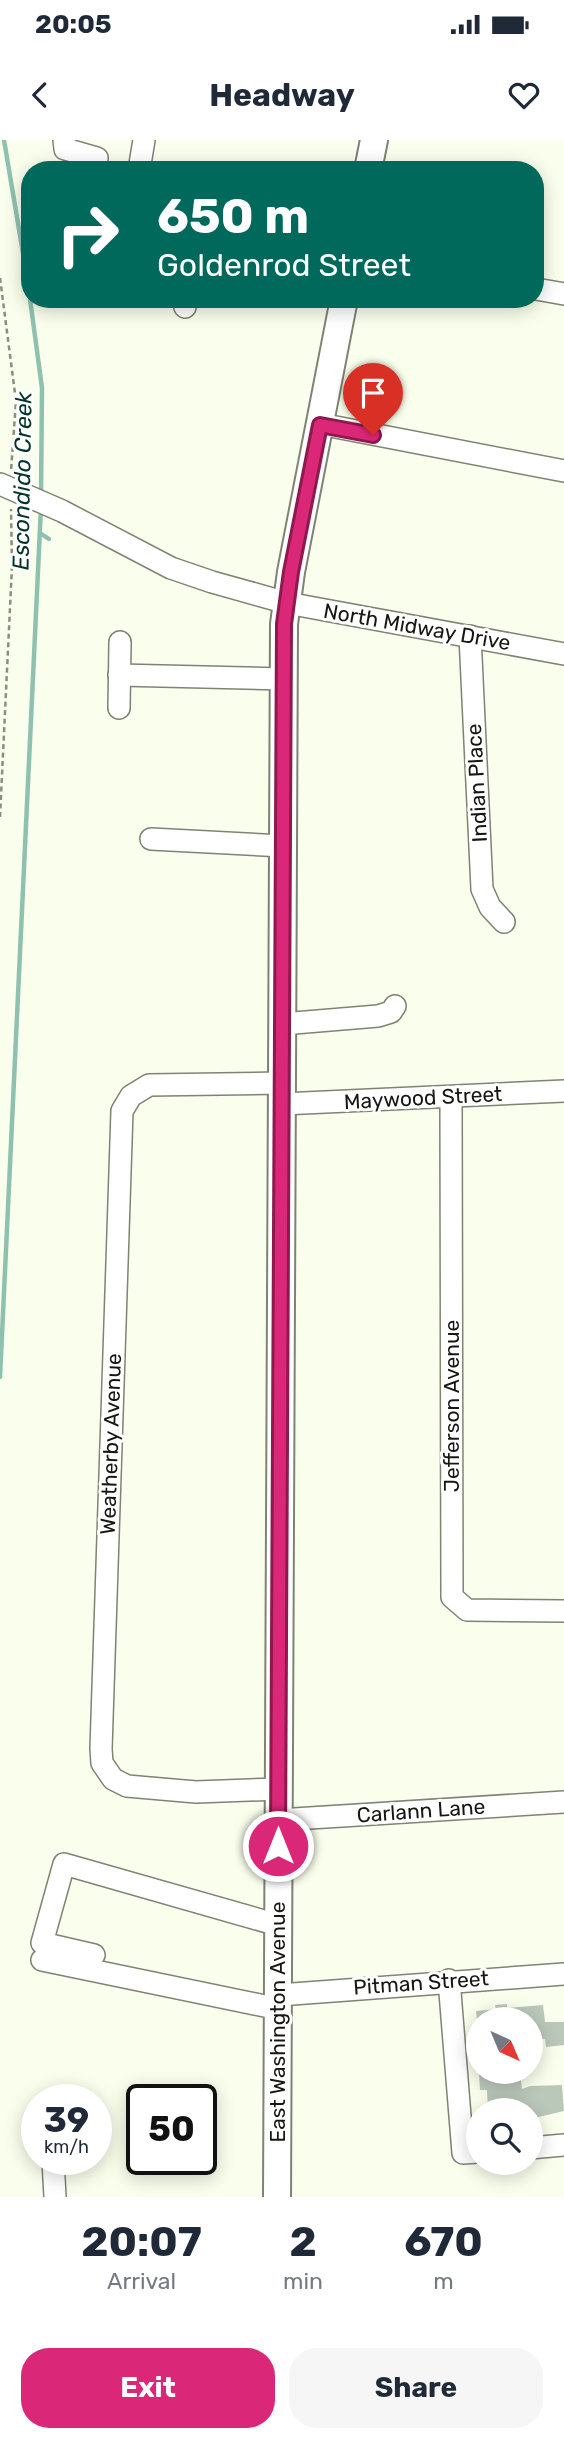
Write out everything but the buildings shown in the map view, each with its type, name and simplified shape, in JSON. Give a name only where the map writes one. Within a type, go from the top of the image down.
[{"type":"main road","points":[[370,161],[373,140]]},
{"type":"main road","name":"East Washington Avenue","points":[[277,2197],[284,678],[287,603],[342,308]]},
{"type":"street","points":[[64,140],[65,149],[97,156]]},
{"type":"street","points":[[140,161],[144,140]]},
{"type":"street","points":[[544,290],[564,294]]},
{"type":"street","points":[[320,425],[564,471]]},
{"type":"street","name":"North Midway Drive","points":[[10,488],[62,511],[171,568],[287,603],[564,654]]},
{"type":"street","name":"Indian Place","points":[[470,636],[482,889],[490,907],[504,922]]},
{"type":"street","points":[[119,708],[120,642]]},
{"type":"street","points":[[119,675],[284,678]]},
{"type":"street","points":[[151,839],[283,846]]},
{"type":"street","points":[[282,1024],[378,1016],[391,1012],[395,1006]]},
{"type":"street","name":"Weatherby Avenue","points":[[278,1789],[197,1792],[127,1786],[113,1779],[102,1763],[102,1749],[122,1111],[131,1096],[149,1085],[282,1093]]},
{"type":"street","name":"Maywood Street","points":[[282,1093],[451,1098],[564,1091]]},
{"type":"street","name":"Jefferson Avenue","points":[[451,1098],[452,1597],[467,1610],[564,1611]]},
{"type":"street","name":"Carlann Lane","points":[[278,1820],[564,1802]]},
{"type":"street","points":[[94,1955],[42,1943],[64,1864],[278,1925]]},
{"type":"street","name":"Pitman Street","points":[[42,1960],[279,2002],[449,1980],[564,1974]]},
{"type":"street","points":[[449,1980],[466,2119]]},
{"type":"street","points":[[543,2147],[564,2145]]},
{"type":"street","points":[[54,2175],[55,2197]]},
{"type":"path","points":[[0,278],[16,401],[10,488],[12,566],[0,817]]},
{"type":"waterway","name":"Escondido Creek","points":[[4,140],[21,241]]},
{"type":"waterway","name":"Escondido Creek","points":[[31,308],[42,388],[41,495]]},
{"type":"waterway","name":"Escondido Creek","points":[[0,1377],[41,507]]},
{"type":"waterway","points":[[40,533],[49,539]]},
{"type":"route","points":[[278,1846],[284,624],[291,572],[320,425],[373,435]]}]
